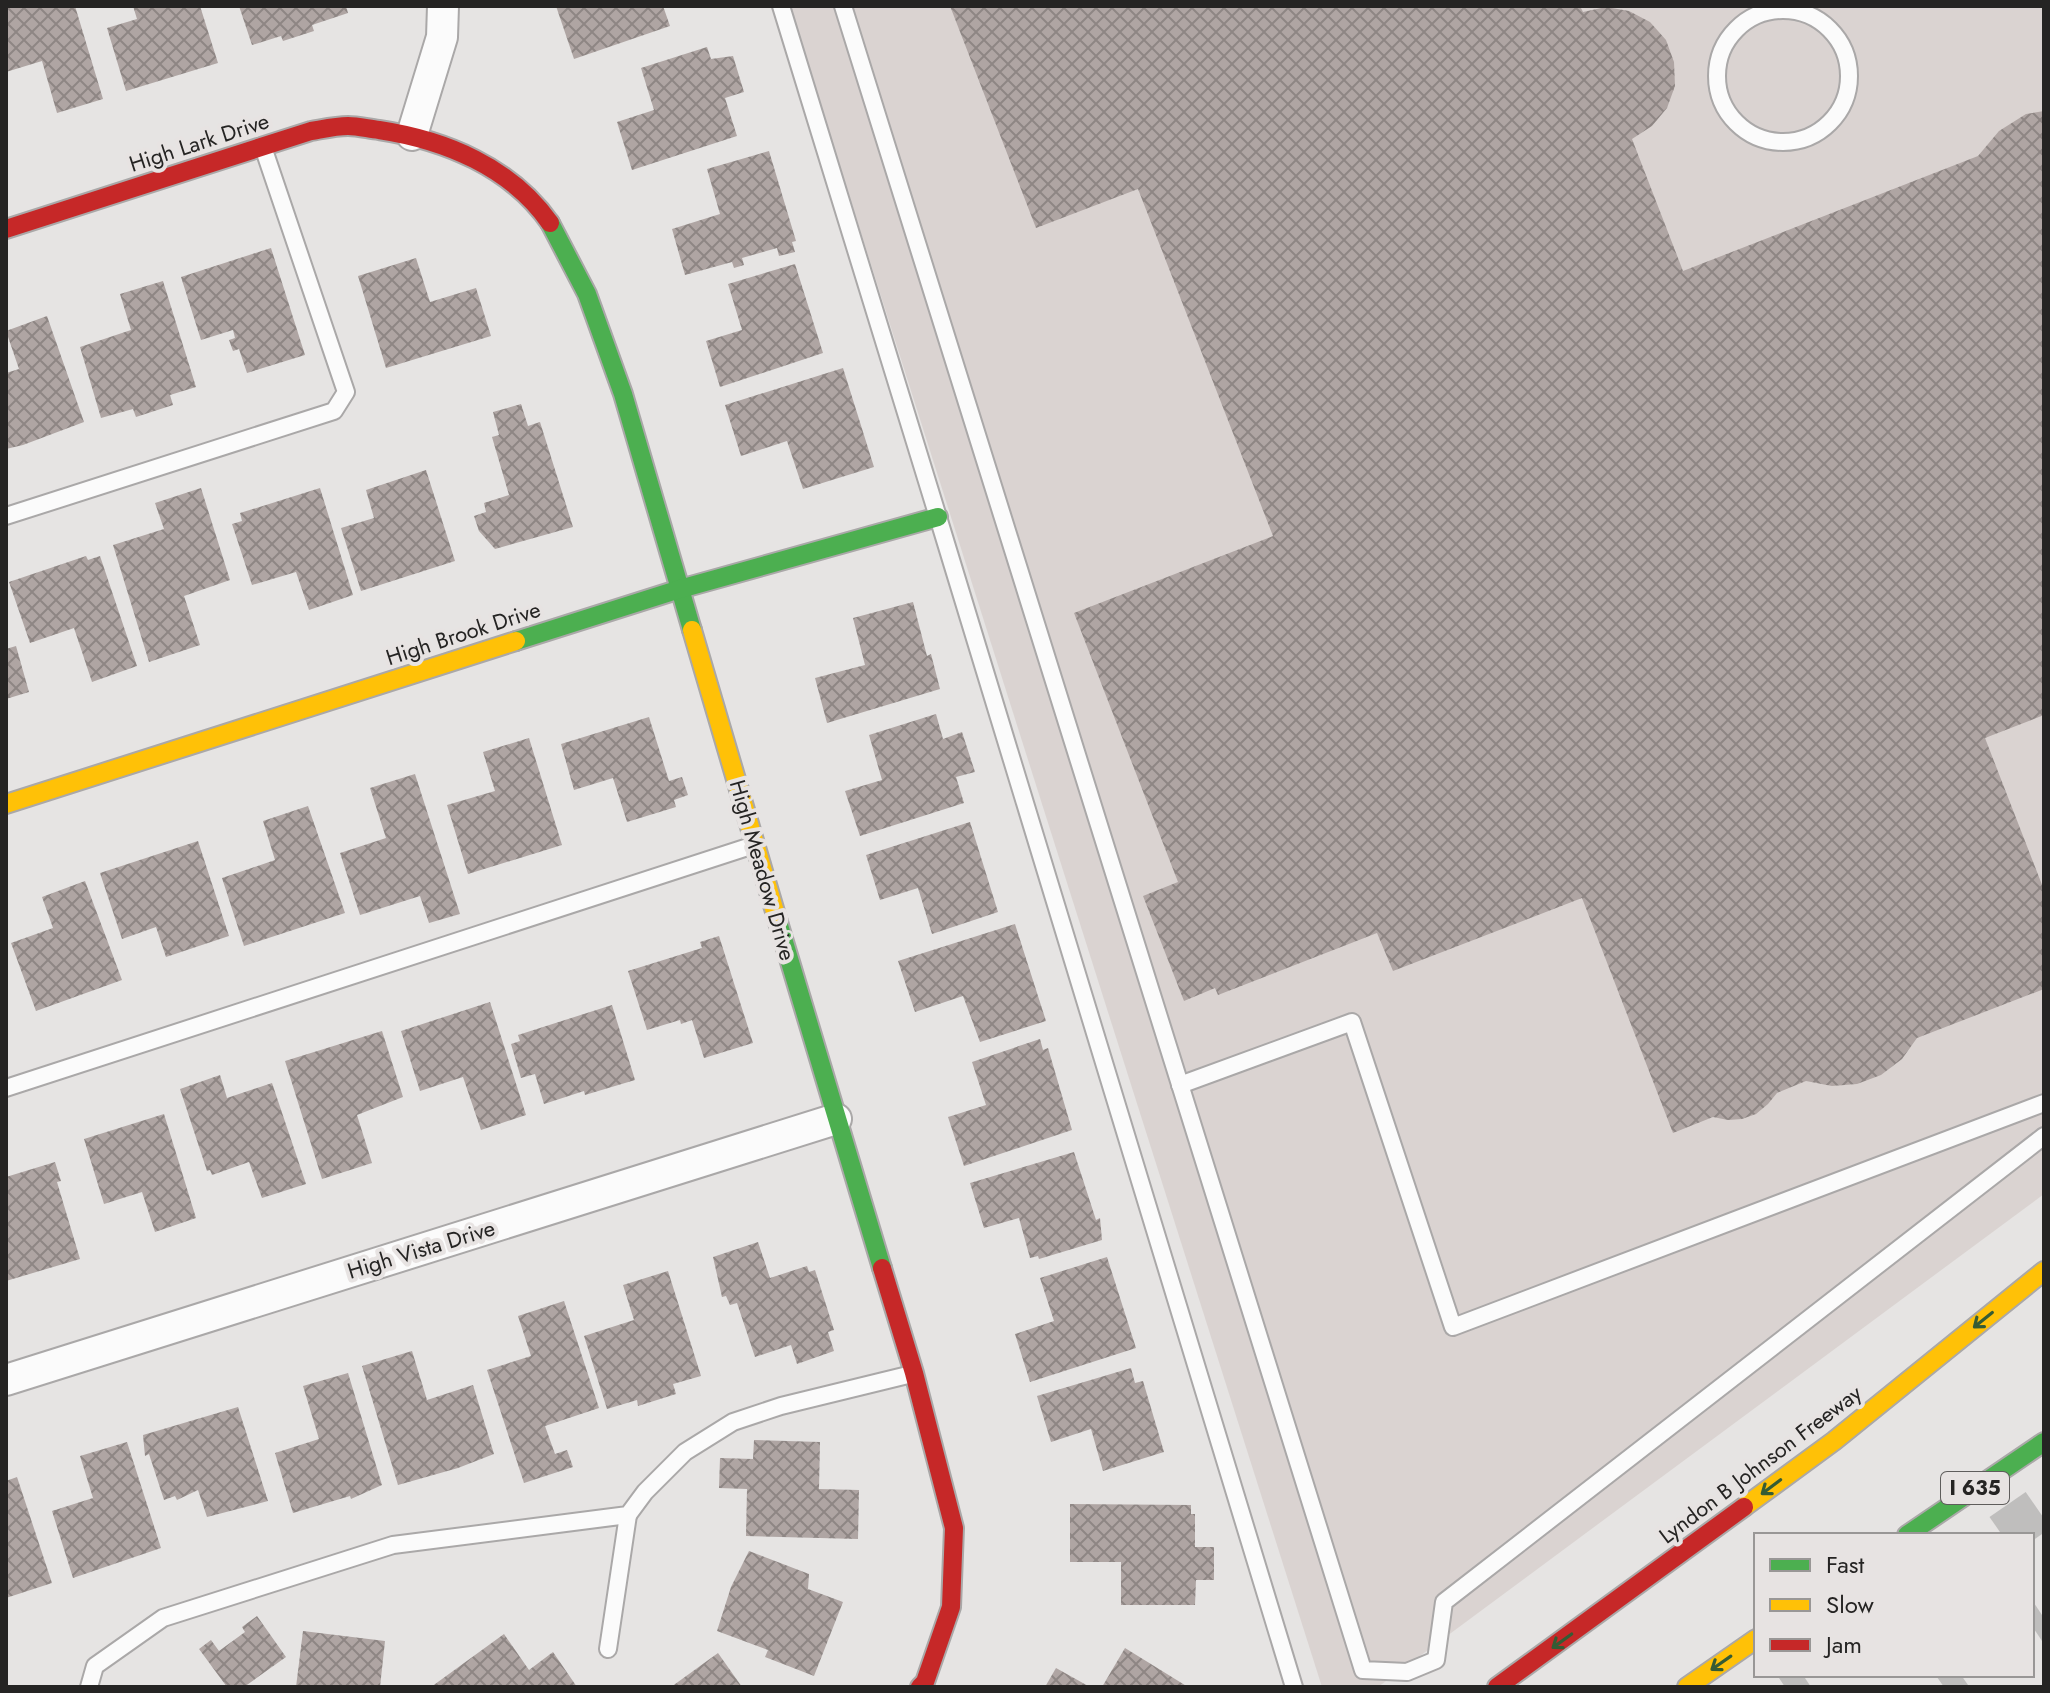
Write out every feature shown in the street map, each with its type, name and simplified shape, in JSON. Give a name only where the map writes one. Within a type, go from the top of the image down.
[{"type":"main road","name":"High Lark Drive","points":[[6,229],[311,131],[349,126],[412,135]]},
{"type":"main road","name":"High Meadow Drive","points":[[412,135],[451,148],[494,169],[518,188],[548,220],[587,294],[623,394],[914,1373],[954,1528],[951,1607],[925,1682],[920,1687]]},
{"type":"main road","name":"High Brook Drive","points":[[6,804],[680,589],[938,517]]},
{"type":"main road","name":"Lyndon B Johnson Freeway","points":[[1497,1687],[1834,1441],[2044,1271]]},
{"type":"main road","points":[[1834,1441],[1992,1337]]},
{"type":"main road","name":"I 635","points":[[1910,1533],[2044,1442]]},
{"type":"main road","points":[[1687,1687],[1754,1640]]},
{"type":"street","points":[[412,135],[442,37],[443,6]]},
{"type":"street","name":"High Vista Drive","points":[[6,1380],[836,1119]]},
{"type":"lane","points":[[781,6],[1294,1687]]},
{"type":"lane","points":[[843,6],[1363,1670],[1407,1672],[1436,1660],[1444,1602],[2044,1136]]},
{"type":"lane","points":[[1809,8],[1839,40],[1848,61],[1849,82],[1843,104],[1831,122],[1813,135],[1792,142],[1770,141],[1749,133],[1733,119],[1721,101],[1717,80],[1719,58],[1728,38],[1743,23],[1763,13],[1809,8]]},
{"type":"lane","points":[[6,516],[334,411],[346,392],[263,146]]},
{"type":"lane","points":[[6,1088],[755,844]]},
{"type":"lane","points":[[1180,1085],[1352,1022],[1453,1327],[2044,1103]]},
{"type":"lane","points":[[608,1649],[628,1515],[645,1492],[685,1452],[733,1422],[781,1406],[914,1373]]},
{"type":"lane","points":[[89,1687],[95,1666],[163,1618],[177,1613],[393,1545],[628,1515]]},
{"type":"shaded area","points":[[789,6],[2044,6],[2044,1194],[1378,1687],[1322,1687]]},
{"type":"building","points":[[8,6],[75,6],[103,99],[57,113],[42,61],[6,72]]},
{"type":"building","points":[[133,6],[200,6],[218,63],[126,91],[107,28],[137,19]]},
{"type":"building","points":[[239,6],[346,6],[348,13],[312,25],[314,31],[283,41],[281,36],[252,45]]},
{"type":"building","points":[[556,6],[663,6],[670,26],[574,59]]},
{"type":"building","points":[[950,6],[1580,6],[1583,12],[1606,7],[1629,11],[1650,22],[1666,40],[1674,62],[1675,86],[1667,108],[1652,126],[1632,139],[1683,271],[1978,156],[1999,131],[2026,114],[2044,111],[2044,715],[1985,738],[2044,890],[2044,989],[1917,1038],[1902,1059],[1881,1075],[1857,1084],[1832,1086],[1806,1081],[1777,1093],[1756,1114],[1728,1120],[1713,1117],[1673,1133],[1582,898],[1393,971],[1377,933],[1218,995],[1215,988],[1184,1001],[1143,896],[1178,882],[1074,613],[1273,536],[1138,189],[1036,228]]},
{"type":"building","points":[[707,47],[711,59],[733,56],[744,92],[725,98],[737,136],[632,170],[617,122],[654,110],[641,68]]},
{"type":"building","points":[[769,151],[796,241],[792,242],[795,252],[779,256],[777,248],[742,258],[744,265],[734,268],[732,262],[685,275],[672,229],[720,214],[707,169]]},
{"type":"building","points":[[271,248],[305,355],[247,373],[239,349],[233,351],[229,340],[235,338],[233,330],[201,340],[181,277]]},
{"type":"building","points":[[416,258],[430,302],[476,288],[491,336],[386,368],[358,276]]},
{"type":"building","points":[[795,264],[823,353],[720,387],[706,341],[742,330],[728,284]]},
{"type":"building","points":[[163,281],[196,387],[170,395],[173,405],[136,417],[133,409],[101,418],[80,347],[131,330],[120,294]]},
{"type":"building","points":[[47,316],[84,422],[6,449],[6,373],[19,369],[6,331]]},
{"type":"building","points":[[843,368],[874,467],[803,489],[787,441],[741,456],[725,405]]},
{"type":"building","points":[[521,404],[528,426],[540,422],[573,527],[495,549],[479,531],[474,516],[486,512],[484,503],[509,495],[492,437],[499,435],[493,412]]},
{"type":"building","points":[[426,470],[455,561],[361,591],[341,528],[374,518],[366,490]]},
{"type":"building","points":[[201,488],[230,580],[184,596],[200,645],[149,662],[113,545],[164,529],[155,503]]},
{"type":"building","points":[[320,488],[353,595],[309,610],[296,572],[252,585],[232,524],[242,521],[240,513]]},
{"type":"building","points":[[86,556],[88,560],[100,556],[137,666],[92,682],[74,628],[30,643],[9,582]]},
{"type":"building","points":[[913,602],[927,656],[931,654],[940,689],[827,723],[815,678],[865,665],[853,618]]},
{"type":"building","points":[[16,646],[29,692],[6,699],[6,649]]},
{"type":"building","points":[[936,714],[943,739],[962,732],[975,772],[956,777],[964,803],[860,836],[845,791],[882,780],[869,735]]},
{"type":"building","points":[[649,717],[669,781],[682,777],[688,795],[674,800],[676,807],[627,822],[613,778],[574,790],[561,744]]},
{"type":"building","points":[[529,738],[562,845],[468,874],[447,805],[495,791],[483,752]]},
{"type":"building","points":[[415,774],[460,914],[429,923],[420,896],[360,915],[340,853],[386,838],[370,788]]},
{"type":"building","points":[[308,806],[345,913],[244,946],[222,878],[275,860],[263,821]]},
{"type":"building","points":[[970,822],[998,912],[932,934],[918,888],[880,900],[866,855]]},
{"type":"building","points":[[198,841],[229,936],[166,957],[156,927],[122,939],[100,873]]},
{"type":"building","points":[[85,881],[122,980],[36,1011],[11,943],[53,928],[42,897]]},
{"type":"building","points":[[1015,924],[1046,1021],[980,1042],[963,996],[915,1012],[898,961]]},
{"type":"building","points":[[719,936],[753,1043],[704,1058],[692,1020],[681,1024],[680,1020],[647,1030],[628,971],[702,948],[700,942]]},
{"type":"building","points":[[490,1002],[526,1115],[481,1130],[463,1077],[420,1091],[401,1031]]},
{"type":"building","points":[[612,1005],[635,1080],[544,1104],[535,1074],[521,1078],[511,1044],[520,1041],[518,1035]]},
{"type":"building","points":[[382,1031],[403,1097],[357,1115],[372,1163],[322,1179],[285,1061]]},
{"type":"building","points":[[1040,1039],[1043,1050],[1048,1048],[1072,1130],[964,1166],[948,1117],[986,1105],[972,1062]]},
{"type":"building","points":[[220,1075],[227,1098],[272,1083],[306,1184],[262,1198],[249,1162],[212,1175],[210,1170],[207,1171],[180,1089]]},
{"type":"building","points":[[164,1114],[196,1218],[155,1232],[142,1192],[104,1204],[84,1139]]},
{"type":"building","points":[[1074,1152],[1096,1220],[1100,1218],[1102,1240],[1039,1259],[1038,1256],[1030,1258],[1019,1218],[984,1228],[970,1183]]},
{"type":"building","points":[[55,1162],[61,1181],[57,1182],[80,1259],[6,1281],[6,1177]]},
{"type":"building","points":[[758,1242],[770,1278],[807,1266],[809,1272],[815,1270],[834,1330],[828,1332],[834,1351],[797,1364],[791,1345],[755,1357],[737,1303],[730,1305],[726,1296],[722,1297],[713,1257]]},
{"type":"building","points":[[1107,1257],[1136,1348],[1030,1382],[1015,1334],[1054,1321],[1040,1278]]},
{"type":"building","points":[[668,1271],[701,1376],[673,1384],[676,1394],[638,1406],[637,1400],[607,1409],[584,1336],[634,1320],[623,1285]]},
{"type":"building","points":[[564,1301],[599,1408],[545,1426],[555,1454],[567,1450],[573,1467],[524,1483],[487,1370],[531,1356],[518,1316]]},
{"type":"building","points":[[412,1351],[427,1400],[473,1385],[494,1454],[398,1485],[362,1366]]},
{"type":"building","points":[[1131,1368],[1135,1383],[1143,1381],[1164,1452],[1103,1471],[1091,1429],[1051,1442],[1037,1396]]},
{"type":"building","points":[[348,1373],[382,1485],[351,1499],[350,1496],[293,1513],[275,1453],[319,1439],[303,1386]]},
{"type":"building","points":[[238,1407],[268,1501],[207,1517],[198,1490],[177,1500],[175,1496],[164,1500],[149,1454],[145,1456],[143,1435]]},
{"type":"building","points":[[754,1440],[820,1442],[819,1489],[859,1490],[858,1539],[746,1536],[747,1489],[719,1488],[720,1458],[753,1459]]},
{"type":"building","points":[[127,1442],[161,1548],[73,1578],[52,1511],[93,1498],[80,1456]]},
{"type":"building","points":[[17,1477],[52,1583],[6,1598],[6,1481]]},
{"type":"building","points":[[1070,1504],[1191,1505],[1191,1514],[1195,1514],[1195,1547],[1214,1547],[1214,1580],[1196,1580],[1195,1605],[1121,1605],[1121,1562],[1070,1562]]},
{"type":"building","points":[[749,1551],[809,1574],[808,1589],[843,1602],[814,1676],[765,1657],[768,1650],[717,1631],[731,1587]]},
{"type":"building","points":[[257,1616],[286,1657],[244,1687],[227,1687],[199,1649],[211,1640],[219,1651],[245,1632],[242,1627]]},
{"type":"building","points":[[303,1631],[385,1641],[380,1687],[296,1687]]},
{"type":"building","points":[[504,1634],[529,1670],[553,1652],[577,1687],[431,1687]]},
{"type":"building","points":[[1125,1648],[1188,1687],[1102,1687]]},
{"type":"building","points":[[718,1653],[742,1687],[671,1687]]},
{"type":"building","points":[[1056,1668],[1090,1687],[1045,1687]]},
{"type":"tunnel","points":[[2005,1533],[2044,1506]]},
{"type":"tunnel","points":[[2034,1625],[2044,1618]]},
{"type":"tunnel","points":[[1785,1687],[1800,1677]]},
{"type":"tunnel","points":[[1944,1687],[1958,1677]]},
{"type":"traffic: fast","points":[[550,223],[587,294],[623,394],[692,630]]},
{"type":"traffic: fast","points":[[516,641],[680,589],[938,517]]},
{"type":"traffic: fast","points":[[778,922],[882,1268]]},
{"type":"traffic: fast","points":[[1910,1533],[2044,1442]]},
{"type":"traffic: slow","points":[[692,630],[778,922]]},
{"type":"traffic: slow","points":[[6,804],[516,641]]},
{"type":"traffic: slow","points":[[1744,1507],[1834,1441],[2044,1271]]},
{"type":"traffic: slow","points":[[1687,1687],[1754,1640]]},
{"type":"traffic: jam","points":[[6,229],[311,131],[348,126],[428,141],[475,159],[516,186],[550,223]]},
{"type":"traffic: jam","points":[[882,1268],[914,1373],[954,1528],[951,1607],[925,1682],[920,1687]]},
{"type":"traffic: jam","points":[[1497,1687],[1744,1507]]}]
